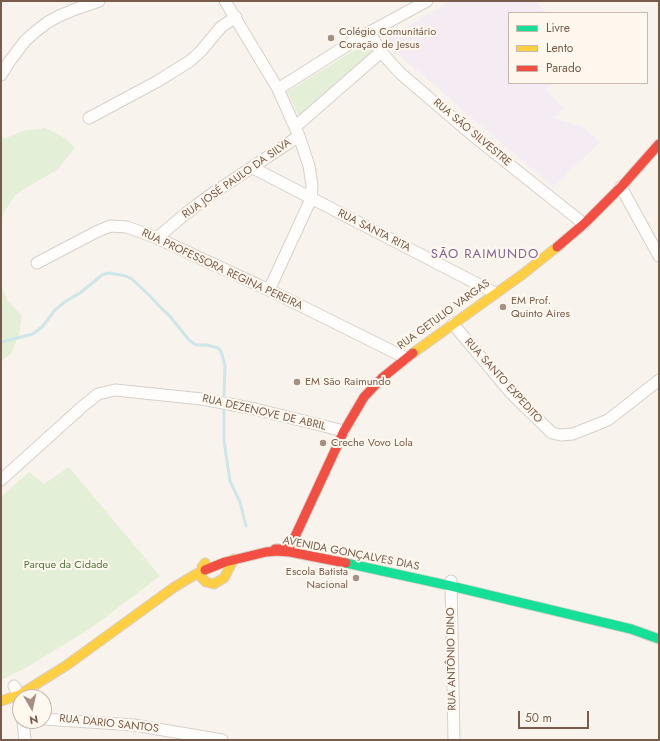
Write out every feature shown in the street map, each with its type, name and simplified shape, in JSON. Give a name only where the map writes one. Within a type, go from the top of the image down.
[{"type":"main road","name":"RUA GETULIO VARGAS","points":[[292,543],[344,431],[364,397],[382,378],[406,358],[494,293],[523,274],[584,224],[621,187],[659,144]]},
{"type":"main road","name":"AVENIDA GONÇALVES DIAS","points":[[265,544],[292,543],[451,582],[631,629],[659,639]]},
{"type":"main road","points":[[254,555],[266,550],[285,549],[292,543]]},
{"type":"main road","name":"AVENIDA GONÇALVES DIAS","points":[[20,689],[67,665],[173,588],[202,571],[234,559],[276,551],[290,552],[451,582],[652,627]]},
{"type":"main road","points":[[227,552],[206,562],[202,567],[201,577],[210,584],[218,583],[224,578],[234,559]]},
{"type":"main road","points":[[148,595],[184,571],[209,557]]},
{"type":"main road","name":"AVENIDA GONÇALVES DIAS","points":[[1,701],[12,694]]},
{"type":"street","points":[[1,75],[25,41],[48,22],[58,16],[99,1]]},
{"type":"street","points":[[278,89],[357,39],[427,1]]},
{"type":"street","points":[[226,2],[278,89],[297,131],[310,171],[312,185],[311,199],[269,290]]},
{"type":"street","points":[[89,118],[158,81],[190,60],[201,51],[221,27],[236,17]]},
{"type":"street","name":"RUA SÃO SILVESTRE","points":[[370,33],[380,52],[400,72],[448,114],[584,224]]},
{"type":"street","name":"RUA JOSÉ PAULO DA SILVA","points":[[157,238],[184,214],[253,168],[297,131],[380,52]]},
{"type":"street","name":"RUA SANTA RITA","points":[[253,168],[494,293]]},
{"type":"street","points":[[621,187],[659,256]]},
{"type":"street","name":"RUA PROFESSORA REGINA PEREIRA","points":[[37,263],[110,226],[127,227],[157,238],[269,290],[406,358]]},
{"type":"street","name":"RUA SANTO EXPEDITO","points":[[453,324],[511,393],[552,433],[561,435],[572,434],[608,420],[659,380]]},
{"type":"street","name":"RUA DEZENOVE DE ABRIL","points":[[1,480],[98,394],[115,390],[202,399],[255,409],[344,431]]},
{"type":"street","name":"RUA ANTÔNIO DINO","points":[[451,582],[454,740]]},
{"type":"street","name":"RUA DARIO SANTOS","points":[[52,720],[134,725],[222,740]]},
{"type":"street","points":[[24,729],[25,740]]},
{"type":"shaded area","points":[[451,1],[535,1],[546,12],[508,12],[508,84],[552,84],[545,90],[564,109],[552,118],[581,126],[600,142],[553,187],[383,41]]},
{"type":"green space","points":[[368,42],[374,52],[299,116],[287,92]]},
{"type":"green space","points":[[45,128],[65,138],[75,148],[58,169],[16,194],[4,212],[1,222],[1,138],[6,138],[23,131]]},
{"type":"green space","points":[[1,285],[8,301],[22,316],[19,334],[11,354],[1,361]]},
{"type":"green space","name":"Parque da Cidade","points":[[69,467],[160,576],[91,628],[29,666],[1,680],[1,497],[29,472],[44,484]]},
{"type":"waterway","points":[[1,342],[33,334],[42,327],[55,310],[66,301],[80,293],[102,275],[109,273],[126,276],[132,279],[169,315],[189,340],[196,345],[207,345],[218,348],[221,351],[225,366],[224,395]]},
{"type":"waterway","points":[[224,411],[224,441],[230,481],[240,502],[246,526]]},
{"type":"traffic: fast","points":[[346,563],[451,586],[631,629],[659,639]]},
{"type":"traffic: slow","points":[[413,353],[523,274],[557,247]]},
{"type":"traffic: slow","points":[[205,563],[202,567],[201,577],[206,582],[214,584],[224,578],[234,559]]},
{"type":"traffic: slow","points":[[1,701],[19,695],[67,665],[173,588],[205,570]]},
{"type":"traffic: jam","points":[[557,247],[584,224],[621,187],[659,144]]},
{"type":"traffic: jam","points":[[275,549],[285,549],[292,543],[344,431],[364,397],[382,378],[413,353]]},
{"type":"traffic: jam","points":[[205,570],[225,562],[266,552],[277,551],[290,552],[346,563]]},
{"type":"place","name":"Colégio Comunitário Coração de Jesus","points":[[331,38]]},
{"type":"place","name":"EM Prof. Quinto Aires","points":[[503,307]]},
{"type":"place","name":"EM São Raimundo","points":[[297,382]]},
{"type":"place","name":"Creche Vovo Lola","points":[[323,443]]},
{"type":"place","name":"Escola Batista Nacional","points":[[356,578]]},
{"type":"district","name":"SÃO RAIMUNDO","points":[[485,255]]}]
